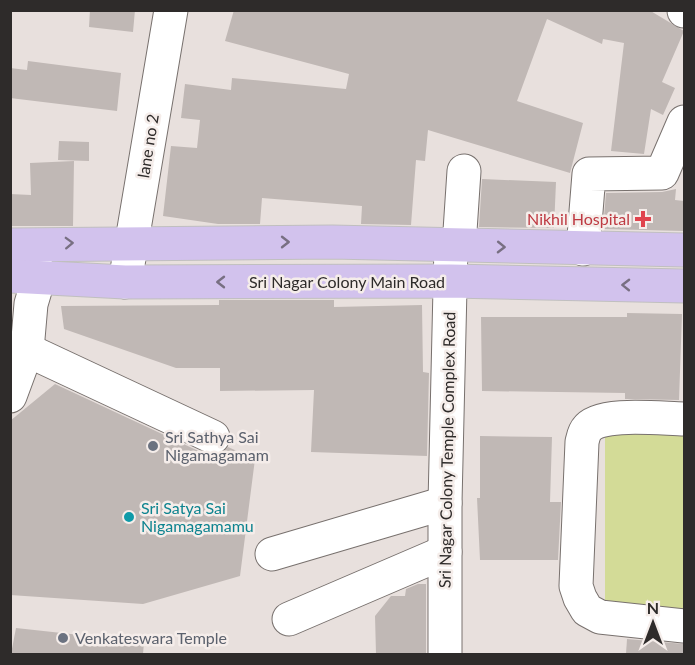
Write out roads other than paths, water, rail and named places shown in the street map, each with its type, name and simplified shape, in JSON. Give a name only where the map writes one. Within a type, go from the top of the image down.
[{"type":"main road","points":[[20,245],[132,242],[684,250]]},
{"type":"main road","name":"Sri Nagar Colony Main Road","points":[[25,277],[125,282],[450,281],[684,286]]},
{"type":"street","name":"lane no 2","points":[[125,282],[171,10]]},
{"type":"street","points":[[583,249],[589,174],[662,173],[684,122]]},
{"type":"street","name":"Sri Nagar Colony Temple Complex Road","points":[[445,654],[445,503],[450,281],[464,171]]},
{"type":"street","points":[[10,396],[27,350],[31,304],[20,245]]},
{"type":"street","points":[[27,350],[213,437]]},
{"type":"street","points":[[684,419],[611,418],[599,421],[587,428],[582,442],[576,586],[586,610],[600,617],[684,626]]},
{"type":"street","points":[[272,554],[445,503]]},
{"type":"street","points":[[289,619],[445,552]]},
{"type":"place","name":"Nikhil Hospital","points":[[643,219]]},
{"type":"place","name":"Sri Sathya Sai Nigamagamam","points":[[153,446]]},
{"type":"place","name":"Sri Satya Sai Nigamagamamu","points":[[129,517]]},
{"type":"place","name":"Venkateswara Temple","points":[[63,638]]}]
